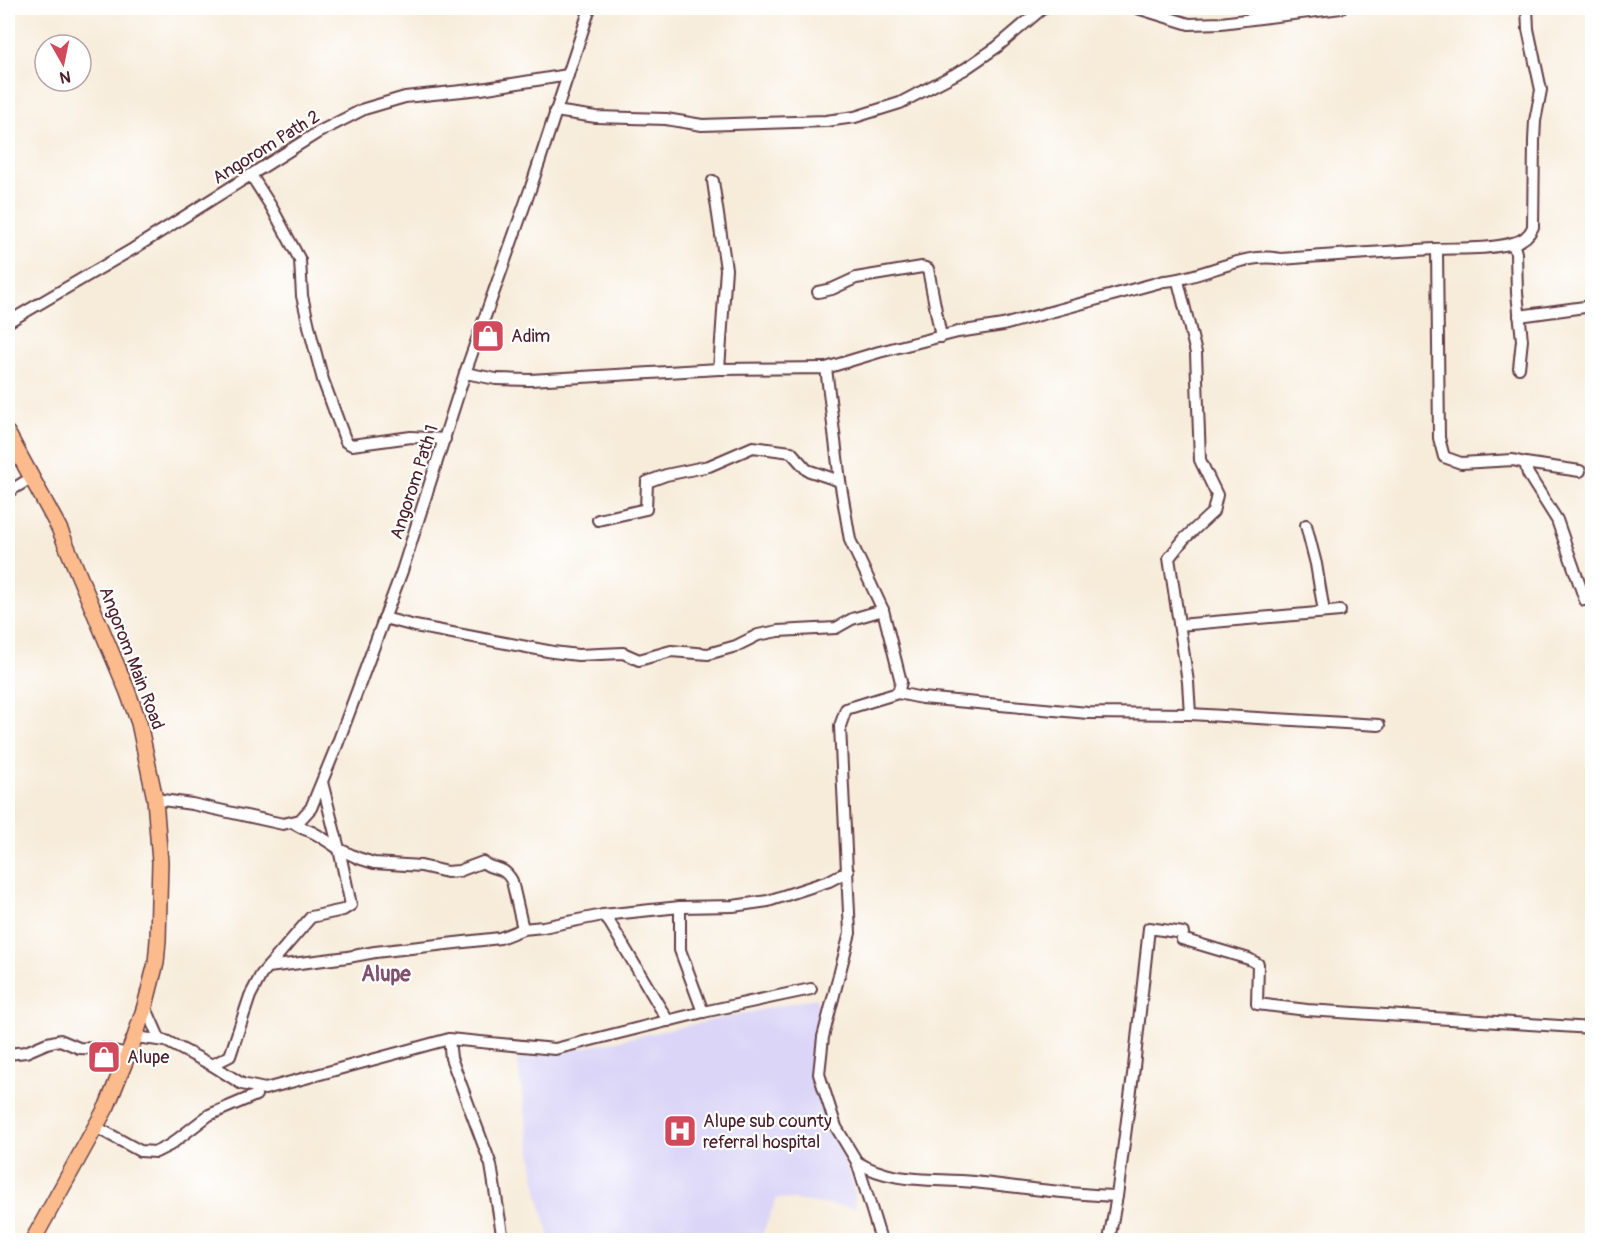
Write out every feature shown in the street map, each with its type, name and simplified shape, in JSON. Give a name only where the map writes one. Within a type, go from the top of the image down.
[{"type":"highway","name":"Angorom Main Road","points":[[8,434],[59,528],[139,723],[155,799],[160,862],[156,963],[135,1037],[96,1127],[33,1240]]},
{"type":"street","name":"Angorom Path 1","points":[[294,823],[306,814],[322,782],[402,572],[465,373],[531,187],[590,8]]},
{"type":"street","points":[[555,111],[597,117],[666,119],[702,125],[826,121],[855,117],[900,103],[965,69],[997,47],[1044,8]]},
{"type":"street","points":[[1137,8],[1189,24],[1221,23],[1341,8]]},
{"type":"street","points":[[465,373],[496,379],[530,381],[719,369],[826,368],[879,352],[1003,325],[1255,258],[1269,256],[1281,259],[1471,249],[1513,243],[1530,235],[1534,215],[1534,141],[1541,90],[1528,29],[1527,8]]},
{"type":"street","name":"Angorom Path 2","points":[[8,322],[133,249],[317,133],[364,109],[422,94],[481,89],[568,75]]},
{"type":"street","points":[[251,175],[297,251],[300,260],[303,303],[312,339],[323,380],[346,442],[352,445],[411,437],[445,439]]},
{"type":"street","points":[[713,181],[726,269],[719,369]]},
{"type":"street","points":[[1513,243],[1516,253],[1522,340],[1520,368]]},
{"type":"street","points":[[1437,249],[1439,438],[1444,457],[1461,464],[1513,460],[1580,471]]},
{"type":"street","points":[[818,292],[832,289],[856,278],[922,267],[928,269],[941,337]]},
{"type":"street","points":[[1178,280],[1196,353],[1200,460],[1217,495],[1214,512],[1184,539],[1169,558],[1190,714]]},
{"type":"street","points":[[1519,316],[1593,306]]},
{"type":"street","points":[[826,368],[850,540],[883,610],[901,682],[898,693]]},
{"type":"street","points":[[598,520],[646,509],[647,482],[666,475],[709,466],[753,447],[791,452],[807,470],[840,481]]},
{"type":"street","points":[[1526,463],[1528,474],[1557,520],[1586,600],[1593,599]]},
{"type":"street","points":[[8,492],[31,477]]},
{"type":"street","points":[[1306,525],[1316,564],[1324,612]]},
{"type":"street","points":[[384,618],[553,652],[578,655],[623,653],[639,660],[671,651],[708,654],[778,630],[836,628],[852,619],[883,610]]},
{"type":"street","points":[[1179,625],[1340,610]]},
{"type":"street","points":[[876,1237],[857,1162],[836,1127],[819,1074],[823,1037],[850,933],[840,726],[846,709],[898,693],[922,698],[1088,713],[1190,714],[1379,725]]},
{"type":"street","points":[[212,1065],[230,1056],[256,983],[311,917],[343,910],[351,905],[322,782]]},
{"type":"street","points":[[155,799],[192,804],[272,822],[294,823],[322,837],[339,849],[375,863],[421,866],[447,872],[459,871],[483,862],[487,866],[499,867],[508,874],[512,881],[523,929]]},
{"type":"street","points":[[268,967],[500,938],[523,929],[603,915],[680,907],[733,906],[768,902],[829,881],[848,871]]},
{"type":"street","points":[[680,907],[680,950],[703,1012]]},
{"type":"street","points":[[603,915],[668,1021]]},
{"type":"street","points":[[1109,1240],[1134,1066],[1149,928],[1183,933],[1182,939],[1249,958],[1258,964],[1257,1004],[1306,1010],[1593,1028]]},
{"type":"street","points":[[135,1037],[160,1040],[183,1049],[242,1084],[265,1089],[449,1039],[555,1049],[703,1012],[811,989]]},
{"type":"street","points":[[145,1006],[160,1040]]},
{"type":"street","points":[[449,1039],[451,1058],[491,1165],[503,1240]]},
{"type":"street","points":[[8,1054],[26,1052],[47,1042],[60,1040],[79,1048],[104,1049],[128,1054]]},
{"type":"street","points":[[96,1127],[140,1151],[156,1152],[170,1145],[194,1125],[215,1112],[256,1095]]},
{"type":"street","points":[[857,1162],[873,1171],[902,1178],[953,1180],[1083,1195],[1117,1196]]},
{"type":"shaded area","name":"Alupe sub county referral hospital","points":[[816,998],[821,1015],[812,1071],[822,1109],[853,1182],[855,1208],[777,1198],[760,1240],[551,1240],[538,1196],[517,1060]]},
{"type":"place","name":"Adim","points":[[488,336]]},
{"type":"place","name":"Alupe","points":[[104,1057]]},
{"type":"place","name":"Alupe sub county referral hospital","points":[[680,1131]]},
{"type":"district","name":"Alupe","points":[[386,974]]}]
